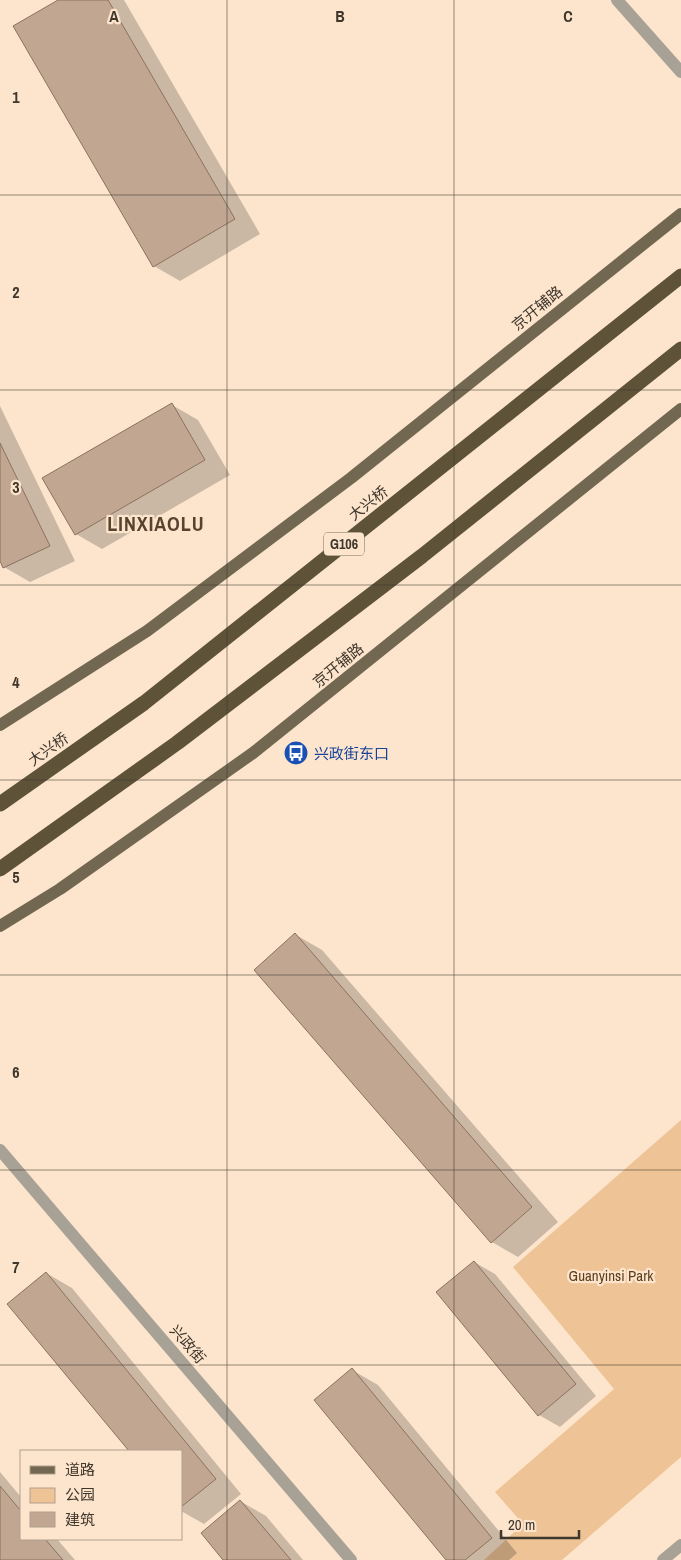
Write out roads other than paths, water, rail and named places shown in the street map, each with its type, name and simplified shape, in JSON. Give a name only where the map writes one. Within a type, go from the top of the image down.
[{"type":"highway","name":"大兴桥","points":[[0,804],[144,703],[681,276]]},
{"type":"highway","points":[[0,869],[177,743],[422,556],[681,350]]},
{"type":"main road","name":"京开辅路","points":[[0,725],[147,632],[351,478],[681,214]]},
{"type":"main road","name":"京开辅路","points":[[0,926],[60,889],[253,753],[681,409]]},
{"type":"street","points":[[617,0],[681,72]]},
{"type":"street","name":"兴政街","points":[[0,1150],[351,1560]]},
{"type":"street","points":[[663,1560],[681,1545]]},
{"type":"place","name":"兴政街东口","points":[[296,753]]},
{"type":"district","name":"LINXIAOLU","points":[[156,523]]},
{"type":"park label","name":"Guanyinsi Park","points":[[611,1275]]}]
